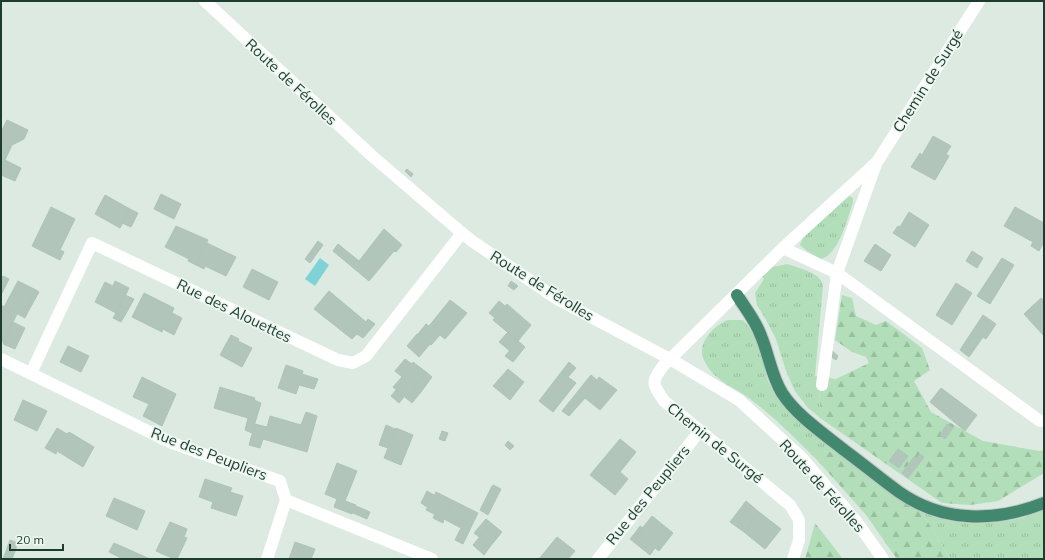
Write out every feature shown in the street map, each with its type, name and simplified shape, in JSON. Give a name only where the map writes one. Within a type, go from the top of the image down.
[{"type":"highway","points":[[737,295],[758,329],[772,370],[782,393],[797,411],[814,426],[900,493],[918,503],[936,510],[978,518],[1024,511],[1044,503]]},
{"type":"street","name":"Route de Férolles","points":[[205,1],[371,155],[472,241],[557,298],[670,359],[738,400],[802,458],[856,521],[883,559]]},
{"type":"street","name":"Chemin de Surgé","points":[[822,385],[837,273],[876,162],[979,1]]},
{"type":"street","name":"Chemin de Surgé","points":[[793,559],[799,540],[799,520],[790,505],[699,432],[664,401],[654,385],[655,376],[670,359],[737,295],[783,248],[876,162]]},
{"type":"street","name":"Rue des Alouettes","points":[[30,373],[92,243],[338,360],[353,363],[366,356],[462,233]]},
{"type":"street","points":[[783,248],[837,273],[1040,421]]},
{"type":"street","name":"Rue des Peupliers","points":[[1,360],[172,443],[280,481],[286,500]]},
{"type":"street","name":"Rue des Peupliers","points":[[598,559],[699,432]]},
{"type":"street","points":[[267,559],[286,500],[432,559]]},
{"type":"green space","points":[[845,194],[853,198],[853,203],[842,235],[833,250],[821,259],[800,245],[804,235]]},
{"type":"green space","points":[[787,264],[813,274],[818,277],[823,285],[815,376],[836,379],[820,392],[819,400],[823,420],[808,408],[795,391],[786,371],[776,339],[757,305],[755,293],[764,279],[762,277],[773,267]]},
{"type":"green space","points":[[842,295],[852,298],[856,316],[876,325],[886,321],[922,348],[930,370],[914,381],[931,412],[983,441],[1039,451],[1044,450],[1044,473],[998,501],[970,505],[942,503],[823,420],[819,400],[820,392],[836,379],[869,363],[866,357],[852,352],[835,340]]},
{"type":"green space","points":[[728,320],[743,320],[758,341],[764,360],[768,381],[781,402],[798,420],[836,451],[825,452],[819,462],[794,437],[749,398],[716,377],[706,364],[702,353],[702,348],[710,333],[723,322]]},
{"type":"green space","points":[[836,451],[876,483],[922,512],[950,559],[897,559],[866,515],[819,462],[825,452]]},
{"type":"green space","points":[[1044,510],[1043,559],[950,559],[922,512],[957,522],[983,523],[1009,521]]},
{"type":"green space","points":[[815,523],[843,559],[805,559]]},
{"type":"water","points":[[320,258],[329,265],[315,286],[305,279]]},
{"type":"building","points":[[7,120],[28,130],[24,139],[11,147],[1,142],[1,132]]},
{"type":"building","points":[[933,136],[951,146],[946,154],[949,156],[935,180],[911,167],[920,153],[922,155]]},
{"type":"building","points":[[1,142],[11,147],[5,160],[21,168],[15,181],[1,175]]},
{"type":"building","points":[[407,169],[413,174],[411,177],[405,171]]},
{"type":"building","points":[[161,194],[181,204],[174,219],[154,209]]},
{"type":"building","points":[[105,195],[130,209],[120,228],[95,214]]},
{"type":"building","points":[[51,207],[75,219],[60,250],[64,252],[60,260],[32,246]]},
{"type":"building","points":[[1015,207],[1044,223],[1044,242],[1039,251],[1031,246],[1033,242],[1004,226]]},
{"type":"building","points":[[130,209],[138,213],[131,227],[122,223]]},
{"type":"building","points":[[909,212],[929,225],[915,247],[893,233],[898,226],[900,227]]},
{"type":"building","points":[[176,226],[208,240],[196,265],[188,261],[189,259],[165,247]]},
{"type":"building","points":[[384,229],[402,245],[396,252],[394,251],[369,281],[333,251],[338,244],[359,261]]},
{"type":"building","points":[[318,241],[323,245],[310,263],[305,259]]},
{"type":"building","points":[[207,243],[236,257],[226,276],[205,266],[204,269],[196,265]]},
{"type":"building","points":[[875,244],[891,255],[881,271],[864,261]]},
{"type":"building","points":[[972,251],[983,258],[977,268],[966,261]]},
{"type":"building","points":[[1002,258],[1014,265],[990,304],[977,296]]},
{"type":"building","points":[[252,269],[278,282],[269,300],[243,287]]},
{"type":"building","points":[[3,276],[9,279],[2,293],[1,280]]},
{"type":"building","points":[[18,281],[36,290],[27,309],[29,310],[25,318],[4,307]]},
{"type":"building","points":[[115,281],[129,288],[120,306],[128,310],[121,322],[113,318],[116,313],[95,302],[105,282],[113,286]]},
{"type":"building","points":[[511,281],[518,286],[514,290],[508,286]]},
{"type":"building","points":[[956,283],[972,293],[952,325],[936,315]]},
{"type":"building","points":[[36,290],[39,292],[29,310],[27,309]]},
{"type":"building","points":[[329,291],[366,322],[368,319],[375,324],[363,338],[357,334],[352,339],[314,309]]},
{"type":"building","points":[[144,293],[174,308],[172,313],[182,318],[174,335],[163,329],[162,332],[132,317]]},
{"type":"building","points":[[125,295],[134,299],[128,310],[120,306]]},
{"type":"building","points":[[1041,298],[1044,301],[1044,336],[1024,314]]},
{"type":"building","points":[[450,300],[467,313],[445,339],[440,335],[431,345],[418,334],[426,324],[429,326]]},
{"type":"building","points":[[499,301],[505,306],[495,318],[489,313]]},
{"type":"building","points":[[507,304],[531,325],[518,341],[493,320]]},
{"type":"building","points":[[1,305],[17,314],[3,342],[1,341]]},
{"type":"building","points":[[983,315],[996,324],[986,339],[983,337],[969,357],[960,350]]},
{"type":"building","points":[[13,322],[25,328],[15,349],[3,344]]},
{"type":"building","points":[[508,332],[518,341],[510,351],[499,342]]},
{"type":"building","points":[[417,334],[430,344],[419,357],[407,346]]},
{"type":"building","points":[[231,335],[239,339],[238,341],[252,348],[242,367],[220,355]]},
{"type":"building","points":[[518,341],[525,347],[513,362],[505,356]]},
{"type":"building","points":[[68,346],[89,356],[81,372],[60,362]]},
{"type":"building","points":[[830,349],[838,356],[836,360],[828,355]]},
{"type":"building","points":[[405,359],[412,364],[413,362],[426,372],[414,387],[421,392],[412,403],[393,387],[402,377],[395,371]]},
{"type":"building","points":[[569,362],[576,368],[568,377],[576,383],[553,412],[539,401]]},
{"type":"building","points":[[286,365],[303,371],[302,374],[318,379],[314,389],[299,385],[296,394],[278,388]]},
{"type":"building","points":[[508,369],[524,382],[510,400],[493,386]]},
{"type":"building","points":[[426,372],[432,377],[421,392],[414,387]]},
{"type":"building","points":[[591,375],[597,380],[599,377],[617,390],[600,410],[585,398],[569,416],[562,411]]},
{"type":"building","points":[[142,377],[176,394],[162,426],[143,416],[149,404],[133,397]]},
{"type":"building","points":[[220,387],[255,398],[254,400],[261,403],[252,433],[245,430],[248,418],[214,408]]},
{"type":"building","points":[[941,388],[977,415],[965,431],[930,402]]},
{"type":"building","points":[[396,390],[404,397],[399,403],[391,396]]},
{"type":"building","points":[[23,400],[47,411],[37,431],[14,420]]},
{"type":"building","points":[[306,412],[317,416],[307,452],[263,439],[260,448],[249,445],[255,424],[267,427],[270,416],[301,425]]},
{"type":"building","points":[[947,424],[953,428],[945,439],[940,435]]},
{"type":"building","points":[[386,425],[395,429],[388,448],[379,445]]},
{"type":"building","points":[[57,428],[67,434],[69,432],[94,447],[83,467],[57,451],[56,454],[45,448]]},
{"type":"building","points":[[396,428],[413,435],[401,465],[384,458]]},
{"type":"building","points":[[442,431],[448,433],[445,441],[439,439]]},
{"type":"building","points":[[620,439],[636,452],[620,472],[628,479],[615,495],[590,475]]},
{"type":"building","points":[[508,441],[514,446],[510,450],[505,445]]},
{"type":"building","points":[[898,449],[908,456],[899,468],[889,461]]},
{"type":"building","points":[[920,454],[924,457],[908,478],[902,473],[914,457],[917,458]]},
{"type":"building","points":[[337,463],[357,471],[345,501],[356,505],[352,514],[334,507],[337,499],[325,494]]},
{"type":"building","points":[[205,479],[232,488],[230,492],[243,496],[236,516],[211,508],[213,502],[199,497]]},
{"type":"building","points":[[493,485],[501,489],[499,493],[491,488]]},
{"type":"building","points":[[491,488],[499,493],[488,515],[480,510]]},
{"type":"building","points":[[427,491],[434,495],[427,507],[421,503]]},
{"type":"building","points":[[436,492],[454,501],[444,519],[426,510]]},
{"type":"building","points":[[114,498],[145,511],[137,530],[106,516]]},
{"type":"building","points":[[454,501],[478,513],[463,544],[455,540],[461,528],[444,519]]},
{"type":"building","points":[[746,501],[759,512],[744,532],[730,522]]},
{"type":"building","points":[[356,506],[370,512],[367,519],[353,513]]},
{"type":"building","points":[[759,512],[781,529],[765,549],[744,532]]},
{"type":"building","points":[[435,514],[444,519],[443,523],[433,518]]},
{"type":"building","points":[[652,516],[673,533],[659,551],[655,548],[650,555],[630,539],[635,533],[637,535]]},
{"type":"building","points":[[486,519],[491,523],[479,537],[474,533]]},
{"type":"building","points":[[170,522],[187,529],[184,537],[187,538],[177,559],[156,551]]},
{"type":"building","points":[[491,523],[502,532],[489,548],[478,539]]},
{"type":"building","points":[[640,526],[643,528],[637,535],[635,533]]},
{"type":"building","points":[[557,537],[575,551],[568,559],[539,559]]},
{"type":"building","points":[[478,539],[489,548],[484,555],[473,545]]},
{"type":"building","points":[[10,540],[18,543],[12,559],[3,559]]},
{"type":"building","points":[[295,542],[315,549],[311,559],[289,559]]},
{"type":"building","points":[[114,543],[150,559],[123,559],[109,552]]}]
